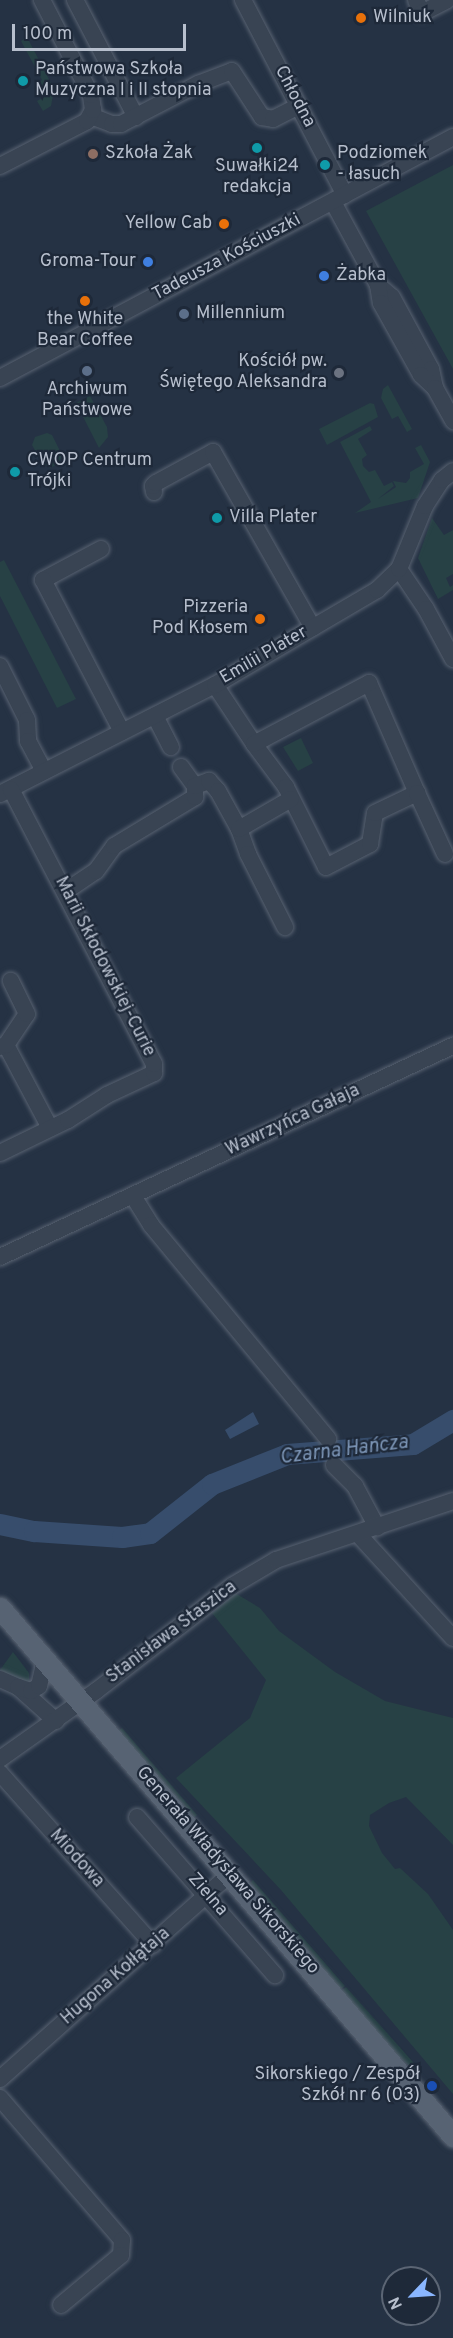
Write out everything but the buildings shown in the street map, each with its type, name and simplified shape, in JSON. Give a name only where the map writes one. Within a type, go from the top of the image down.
[{"type":"main road","name":"Generała Władysława Sikorskiego","points":[[0,1608],[453,2136]]},
{"type":"street","points":[[0,166],[83,124],[92,116],[94,105],[91,94],[42,0]]},
{"type":"street","points":[[75,0],[136,117]]},
{"type":"street","name":"Chłodna","points":[[243,0],[298,105],[378,285],[381,303],[421,375],[435,388],[453,421]]},
{"type":"street","points":[[416,0],[423,13],[447,0]]},
{"type":"street","points":[[92,116],[117,124],[136,117],[198,84],[232,71],[262,117],[273,119],[298,105]]},
{"type":"street","name":"Tadeusza Kościuszki","points":[[0,378],[453,137]]},
{"type":"street","points":[[154,492],[153,486],[156,483],[213,452],[313,628]]},
{"type":"street","points":[[453,471],[442,480],[425,506],[399,570],[426,609],[453,659]]},
{"type":"street","points":[[101,549],[43,580],[122,732]]},
{"type":"street","name":"Emilii Plater","points":[[5,792],[215,684],[377,590],[399,570]]},
{"type":"street","points":[[0,666],[27,720],[28,741],[44,771]]},
{"type":"street","points":[[254,744],[369,683],[445,854]]},
{"type":"street","points":[[215,684],[254,744],[286,786],[326,867],[370,844],[375,813],[417,793]]},
{"type":"street","points":[[155,716],[171,747]]},
{"type":"street","points":[[66,891],[96,871],[114,846],[195,797],[195,786],[181,767]]},
{"type":"street","points":[[195,786],[209,781],[218,791],[239,829],[248,854],[285,927]]},
{"type":"street","name":"Marii Skłodowskiej-Curie","points":[[0,1153],[68,1120],[107,1095],[154,1073],[154,1064],[66,891],[5,792]]},
{"type":"street","points":[[239,829],[291,799]]},
{"type":"street","points":[[11,981],[27,1014],[3,1046],[50,1128]]},
{"type":"street","name":"Wawrzyńca Gałaja","points":[[0,1257],[453,1046]]},
{"type":"street","points":[[133,1196],[151,1225],[328,1438]]},
{"type":"street","points":[[334,1465],[355,1486],[377,1527]]},
{"type":"street","name":"Stanisława Staszica","points":[[0,1759],[56,1721],[232,1586],[276,1560],[453,1501]]},
{"type":"street","points":[[358,1534],[453,1638]]},
{"type":"street","points":[[0,1679],[18,1688],[31,1691],[39,1686],[45,1660]]},
{"type":"street","points":[[18,1688],[56,1721]]},
{"type":"street","name":"Miodowa","points":[[0,1773],[153,1945]]},
{"type":"street","name":"Zielna","points":[[137,1817],[208,1895],[275,1975]]},
{"type":"street","name":"Hugona Kołłątaja","points":[[0,2079],[230,1874]]},
{"type":"street","points":[[0,2097],[122,2240],[121,2255],[61,2305]]},
{"type":"green space","points":[[27,37],[54,89],[51,106],[43,111],[37,101],[47,95],[40,82],[42,80],[21,41]]},
{"type":"green space","points":[[453,165],[453,369],[366,211]]},
{"type":"green space","points":[[388,385],[412,429],[407,432],[398,416],[392,419],[381,398],[383,389]]},
{"type":"green space","points":[[90,396],[107,427],[108,437],[99,448],[76,403]]},
{"type":"green space","points":[[370,403],[374,404],[378,417],[327,445],[319,429]]},
{"type":"green space","points":[[370,426],[372,430],[358,439],[367,455],[362,459],[363,466],[369,472],[375,470],[384,486],[392,482],[394,486],[378,499],[396,487],[393,481],[406,483],[410,478],[410,472],[424,464],[415,448],[421,445],[430,462],[418,498],[355,513],[371,502],[340,442]]},
{"type":"green space","points":[[47,433],[52,435],[62,455],[58,464],[50,468],[42,463],[32,445],[35,437]]},
{"type":"green space","points":[[432,518],[444,535],[453,530],[453,574],[446,578],[450,587],[453,585],[453,590],[438,599],[418,558]]},
{"type":"green space","points":[[4,560],[76,699],[57,708],[0,596],[0,562]]},
{"type":"green space","points":[[301,738],[313,763],[298,771],[283,747]]},
{"type":"green space","points":[[235,1593],[260,1608],[279,1631],[335,1672],[385,1701],[453,1718],[453,1845],[406,1797],[389,1803],[370,1815],[369,1826],[382,1853],[395,1869],[400,1868],[428,1894],[453,1930],[453,2094],[281,1890],[176,1778],[250,1718],[266,1680],[212,1613]]},
{"type":"green space","points":[[13,1652],[29,1673],[29,1682],[26,1685],[0,1670]]},
{"type":"green space","points":[[122,1728],[197,1815],[192,1819],[117,1732]]},
{"type":"green space","points":[[253,1880],[345,1986],[340,1990],[249,1884]]},
{"type":"green space","points":[[346,1987],[420,2070],[420,2074],[402,2060],[341,1991]]},
{"type":"water","points":[[253,1412],[259,1424],[230,1439],[225,1430]]},
{"type":"waterway","name":"Czarna Hańcza","points":[[0,1524],[34,1531],[122,1537],[150,1533],[212,1484],[287,1454],[413,1444],[453,1420]]},
{"type":"place","name":"Wilniuk","points":[[361,18]]},
{"type":"place","name":"Państwowa Szkoła Muzyczna I i II stopnia","points":[[23,81]]},
{"type":"place","name":"Suwałki24 redakcja","points":[[257,148]]},
{"type":"place","name":"Szkoła Żak","points":[[93,154]]},
{"type":"place","name":"Podziomek - łasuch","points":[[325,165]]},
{"type":"place","name":"Yellow Cab","points":[[224,224]]},
{"type":"place","name":"Groma-Tour","points":[[148,262]]},
{"type":"place","name":"Żabka","points":[[324,276]]},
{"type":"place","name":"the White Bear Coffee","points":[[85,301]]},
{"type":"place","name":"Millennium","points":[[184,314]]},
{"type":"place","name":"Archiwum Państwowe","points":[[87,371]]},
{"type":"place","name":"Kościół pw. Świętego Aleksandra","points":[[339,373]]},
{"type":"place","name":"CWOP Centrum Trójki","points":[[15,472]]},
{"type":"place","name":"Villa Plater","points":[[217,518]]},
{"type":"place","name":"Pizzeria Pod Kłosem","points":[[260,619]]},
{"type":"place","name":"Sikorskiego / Zespół Szkół nr 6 (03)","points":[[432,2086]]}]
